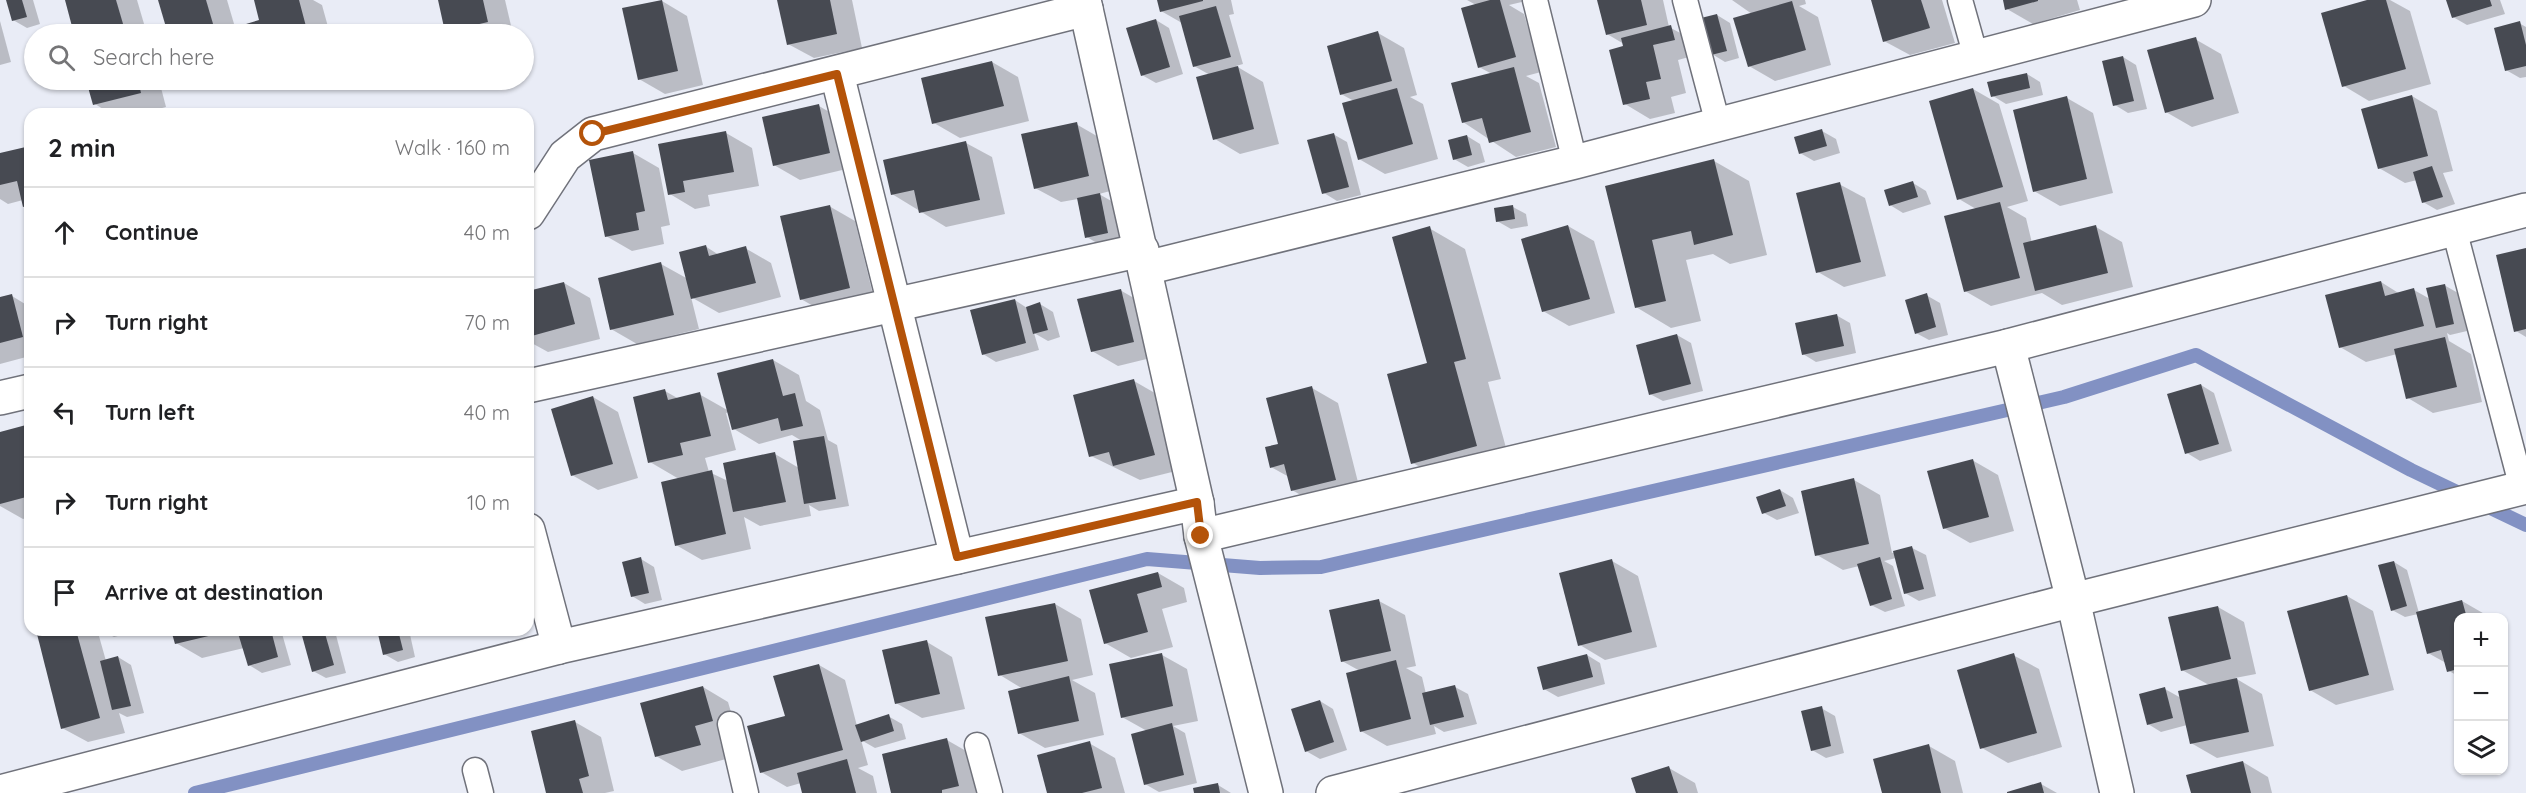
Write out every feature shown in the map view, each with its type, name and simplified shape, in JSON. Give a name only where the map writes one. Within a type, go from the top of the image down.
[{"type":"street","points":[[534,385],[893,304],[1144,259],[1575,162],[2194,0]]},
{"type":"street","points":[[534,204],[566,156],[593,134],[837,74],[1085,4],[1197,502],[1201,536],[1266,793]]},
{"type":"street","points":[[837,74],[957,557]]},
{"type":"street","points":[[1201,536],[2008,346],[2526,210]]},
{"type":"street","points":[[2008,346],[2073,600],[2117,793]]},
{"type":"street","points":[[0,399],[24,393]]},
{"type":"street","points":[[1333,793],[2073,600],[2524,488]]},
{"type":"street","points":[[0,792],[560,647],[1197,502]]},
{"type":"street","points":[[534,552],[560,647]]},
{"type":"lane","points":[[1535,0],[1575,162]]},
{"type":"lane","points":[[1685,0],[1718,124]]},
{"type":"lane","points":[[1960,0],[1976,57]]},
{"type":"lane","points":[[2454,229],[2524,488]]},
{"type":"lane","points":[[730,724],[746,793]]},
{"type":"lane","points":[[978,745],[990,793]]},
{"type":"building","points":[[6,0],[22,0],[27,17],[12,21]]},
{"type":"building","points":[[65,0],[116,0],[123,24],[71,24]]},
{"type":"building","points":[[158,0],[206,0],[213,24],[165,24]]},
{"type":"building","points":[[254,0],[299,0],[305,24],[246,24],[259,20]]},
{"type":"building","points":[[438,0],[483,0],[488,22],[443,24]]},
{"type":"building","points":[[662,0],[678,71],[638,80],[622,8]]},
{"type":"building","points":[[777,0],[830,0],[837,34],[787,45]]},
{"type":"building","points":[[1157,0],[1203,0],[1203,1],[1160,12]]},
{"type":"building","points":[[1490,0],[1500,0],[1516,57],[1478,68],[1461,8]]},
{"type":"building","points":[[1597,0],[1641,0],[1647,25],[1606,35]]},
{"type":"building","points":[[1871,0],[1921,0],[1930,28],[1883,42]]},
{"type":"building","points":[[2003,0],[2038,0],[2038,1],[2005,10]]},
{"type":"building","points":[[2367,0],[2386,0],[2406,69],[2342,87],[2321,13]]},
{"type":"building","points":[[2446,0],[2490,0],[2492,6],[2452,18]]},
{"type":"building","points":[[1792,1],[1806,50],[1748,67],[1733,18]]},
{"type":"building","points":[[1216,6],[1231,57],[1193,67],[1179,16]]},
{"type":"building","points":[[1717,14],[1727,51],[1711,55],[1701,18]]},
{"type":"building","points":[[1156,19],[1170,67],[1141,76],[1126,28]]},
{"type":"building","points":[[2520,21],[2526,45],[2526,66],[2505,71],[2494,28]]},
{"type":"building","points":[[1671,25],[1675,40],[1653,45],[1661,79],[1646,82],[1650,99],[1623,105],[1609,50],[1623,46],[1621,38]]},
{"type":"building","points":[[1378,31],[1392,81],[1340,95],[1327,46]]},
{"type":"building","points":[[2196,37],[2214,99],[2165,113],[2147,50]]},
{"type":"building","points":[[2123,56],[2134,101],[2113,106],[2102,61]]},
{"type":"building","points":[[992,61],[1004,106],[932,124],[921,78]]},
{"type":"building","points":[[1238,66],[1254,129],[1213,140],[1196,77]]},
{"type":"building","points":[[1514,67],[1531,132],[1489,143],[1482,118],[1462,123],[1451,83]]},
{"type":"building","points":[[2027,73],[2030,88],[1991,97],[1987,82]]},
{"type":"building","points":[[1397,88],[1413,144],[1358,160],[1342,103]]},
{"type":"building","points":[[1973,88],[2003,187],[1957,200],[1929,101]]},
{"type":"building","points":[[89,90],[140,90],[141,93],[93,105]]},
{"type":"building","points":[[2412,95],[2428,156],[2378,169],[2361,109]]},
{"type":"building","points":[[2067,96],[2087,179],[2033,192],[2013,110]]},
{"type":"building","points":[[819,104],[830,153],[773,166],[762,117]]},
{"type":"building","points":[[1077,122],[1089,176],[1034,189],[1021,134]]},
{"type":"building","points":[[1822,129],[1827,146],[1799,154],[1794,137]]},
{"type":"building","points":[[726,131],[734,172],[683,181],[685,192],[668,195],[658,144]]},
{"type":"building","points":[[1334,133],[1349,187],[1322,194],[1307,140]]},
{"type":"building","points":[[1467,135],[1472,155],[1453,160],[1448,140]]},
{"type":"building","points":[[966,141],[980,200],[919,213],[914,190],[891,195],[883,160]]},
{"type":"building","points":[[24,147],[24,207],[17,181],[0,185],[0,153]]},
{"type":"building","points":[[633,151],[645,211],[636,213],[639,230],[605,237],[589,160]]},
{"type":"building","points":[[1714,159],[1733,235],[1694,245],[1691,231],[1652,240],[1666,301],[1635,308],[1605,186]]},
{"type":"building","points":[[2432,166],[2443,197],[2422,203],[2413,172]]},
{"type":"building","points":[[1913,181],[1918,197],[1889,206],[1884,190]]},
{"type":"building","points":[[1840,182],[1861,262],[1816,273],[1796,193]]},
{"type":"building","points":[[1100,193],[1108,233],[1085,238],[1077,198]]},
{"type":"building","points":[[2000,202],[2020,278],[1964,292],[1944,216]]},
{"type":"building","points":[[830,205],[850,288],[800,300],[780,216]]},
{"type":"building","points":[[1513,205],[1515,219],[1496,222],[1494,208]]},
{"type":"building","points":[[1568,225],[1590,299],[1542,312],[1521,239]]},
{"type":"building","points":[[2096,225],[2108,273],[2035,291],[2023,243]]},
{"type":"building","points":[[1430,226],[1466,359],[1454,362],[1477,446],[1411,464],[1387,374],[1427,363],[1392,237]]},
{"type":"building","points":[[706,245],[709,256],[746,246],[756,283],[691,299],[679,252]]},
{"type":"building","points":[[2526,248],[2526,329],[2514,332],[2496,255]]},
{"type":"building","points":[[661,262],[674,315],[610,330],[598,278]]},
{"type":"building","points":[[2381,281],[2385,296],[2414,288],[2424,326],[2339,348],[2325,295]]},
{"type":"building","points":[[564,282],[575,324],[534,335],[534,290]]},
{"type":"building","points":[[2445,284],[2454,324],[2436,328],[2426,288]]},
{"type":"building","points":[[1121,289],[1134,342],[1091,352],[1077,299]]},
{"type":"building","points":[[1927,293],[1936,327],[1915,334],[1905,300]]},
{"type":"building","points":[[12,294],[23,337],[0,343],[0,297]]},
{"type":"building","points":[[1015,299],[1026,343],[982,355],[970,310]]},
{"type":"building","points":[[1040,302],[1048,330],[1033,334],[1026,307]]},
{"type":"building","points":[[1837,314],[1844,346],[1802,355],[1795,323]]},
{"type":"building","points":[[1677,334],[1691,384],[1649,395],[1636,345]]},
{"type":"building","points":[[2445,337],[2457,387],[2406,399],[2394,349]]},
{"type":"building","points":[[773,359],[783,396],[795,393],[803,426],[781,431],[778,418],[732,430],[717,373]]},
{"type":"building","points":[[1134,379],[1155,455],[1113,466],[1109,452],[1089,457],[1073,395]]},
{"type":"building","points":[[2201,384],[2219,444],[2185,454],[2167,394]]},
{"type":"building","points":[[1312,386],[1336,480],[1291,491],[1284,464],[1270,468],[1265,447],[1278,444],[1266,398]]},
{"type":"building","points":[[665,389],[668,400],[700,392],[711,436],[680,443],[683,455],[648,463],[633,397]]},
{"type":"building","points":[[593,396],[613,464],[571,476],[551,409]]},
{"type":"building","points":[[24,426],[24,498],[0,504],[0,432]]},
{"type":"building","points":[[824,436],[836,499],[804,504],[793,441]]},
{"type":"building","points":[[775,452],[786,502],[733,512],[723,463]]},
{"type":"building","points":[[1973,459],[1989,517],[1943,529],[1927,471]]},
{"type":"building","points":[[712,470],[726,534],[675,546],[661,482]]},
{"type":"building","points":[[1854,478],[1869,544],[1815,556],[1801,491]]},
{"type":"building","points":[[1780,489],[1786,506],[1762,514],[1756,497]]},
{"type":"building","points":[[1912,546],[1924,589],[1904,594],[1893,551]]},
{"type":"building","points":[[641,557],[649,593],[631,597],[622,562]]},
{"type":"building","points":[[1880,557],[1892,599],[1870,606],[1857,564]]},
{"type":"building","points":[[1612,559],[1632,632],[1578,646],[1559,573]]},
{"type":"building","points":[[2394,561],[2407,606],[2391,611],[2378,565]]},
{"type":"building","points":[[1158,572],[1162,587],[1137,594],[1148,632],[1104,644],[1089,590]]},
{"type":"building","points":[[2347,595],[2369,675],[2309,691],[2287,611]]},
{"type":"building","points":[[1379,599],[1391,651],[1341,662],[1329,610]]},
{"type":"building","points":[[2462,600],[2466,613],[2454,613],[2454,670],[2447,672],[2441,650],[2427,654],[2416,612]]},
{"type":"building","points":[[1055,603],[1068,661],[998,676],[985,617]]},
{"type":"building","points":[[2218,606],[2231,659],[2181,671],[2168,617]]},
{"type":"building","points":[[38,636],[78,636],[100,718],[61,729]]},
{"type":"building","points":[[173,636],[209,636],[175,644]]},
{"type":"building","points":[[239,636],[273,636],[278,657],[248,666]]},
{"type":"building","points":[[302,636],[326,636],[334,665],[312,672]]},
{"type":"building","points":[[378,636],[400,636],[403,650],[383,655]]},
{"type":"building","points":[[927,640],[940,694],[895,704],[882,650]]},
{"type":"building","points":[[1162,653],[1173,706],[1121,718],[1109,664]]},
{"type":"building","points":[[2014,653],[2037,733],[1980,749],[1957,670]]},
{"type":"building","points":[[1587,654],[1593,677],[1543,690],[1537,667]]},
{"type":"building","points":[[118,656],[131,706],[112,710],[100,661]]},
{"type":"building","points":[[1396,660],[1411,719],[1360,732],[1346,673]]},
{"type":"building","points":[[819,664],[843,750],[760,773],[747,726],[785,716],[773,676]]},
{"type":"building","points":[[1069,676],[1079,721],[1018,734],[1008,691]]},
{"type":"building","points":[[2237,678],[2249,732],[2190,744],[2178,691]]},
{"type":"building","points":[[1455,685],[1464,717],[1430,725],[1422,693]]},
{"type":"building","points":[[703,686],[713,721],[695,726],[701,745],[655,757],[640,703]]},
{"type":"building","points":[[2165,687],[2173,718],[2147,725],[2139,694]]},
{"type":"building","points":[[1320,700],[1334,742],[1305,752],[1291,709]]},
{"type":"building","points":[[1822,706],[1831,746],[1811,751],[1801,711]]},
{"type":"building","points":[[889,714],[894,731],[861,742],[855,725]]},
{"type":"building","points":[[575,720],[589,776],[579,779],[583,793],[546,793],[531,731]]},
{"type":"building","points":[[1172,723],[1184,775],[1144,785],[1131,734]]},
{"type":"building","points":[[947,738],[959,786],[942,790],[942,793],[891,793],[882,754]]},
{"type":"building","points":[[1090,741],[1102,788],[1082,793],[1047,793],[1037,755]]},
{"type":"building","points":[[1929,744],[1941,793],[1882,793],[1873,759]]},
{"type":"building","points":[[847,759],[856,793],[802,793],[797,773]]},
{"type":"building","points":[[2243,761],[2251,793],[2191,793],[2186,775]]},
{"type":"building","points":[[1669,766],[1678,793],[1636,793],[1631,778]]},
{"type":"building","points":[[2041,782],[2044,793],[2007,793],[2007,792]]},
{"type":"building","points":[[1218,783],[1220,793],[1194,793],[1193,788]]},
{"type":"waterway","points":[[195,793],[1147,559],[1260,568],[1321,567],[2064,397],[2196,355],[2411,470],[2526,525]]},
{"type":"route","points":[[593,134],[837,74],[957,557],[1197,502],[1201,536]]}]
